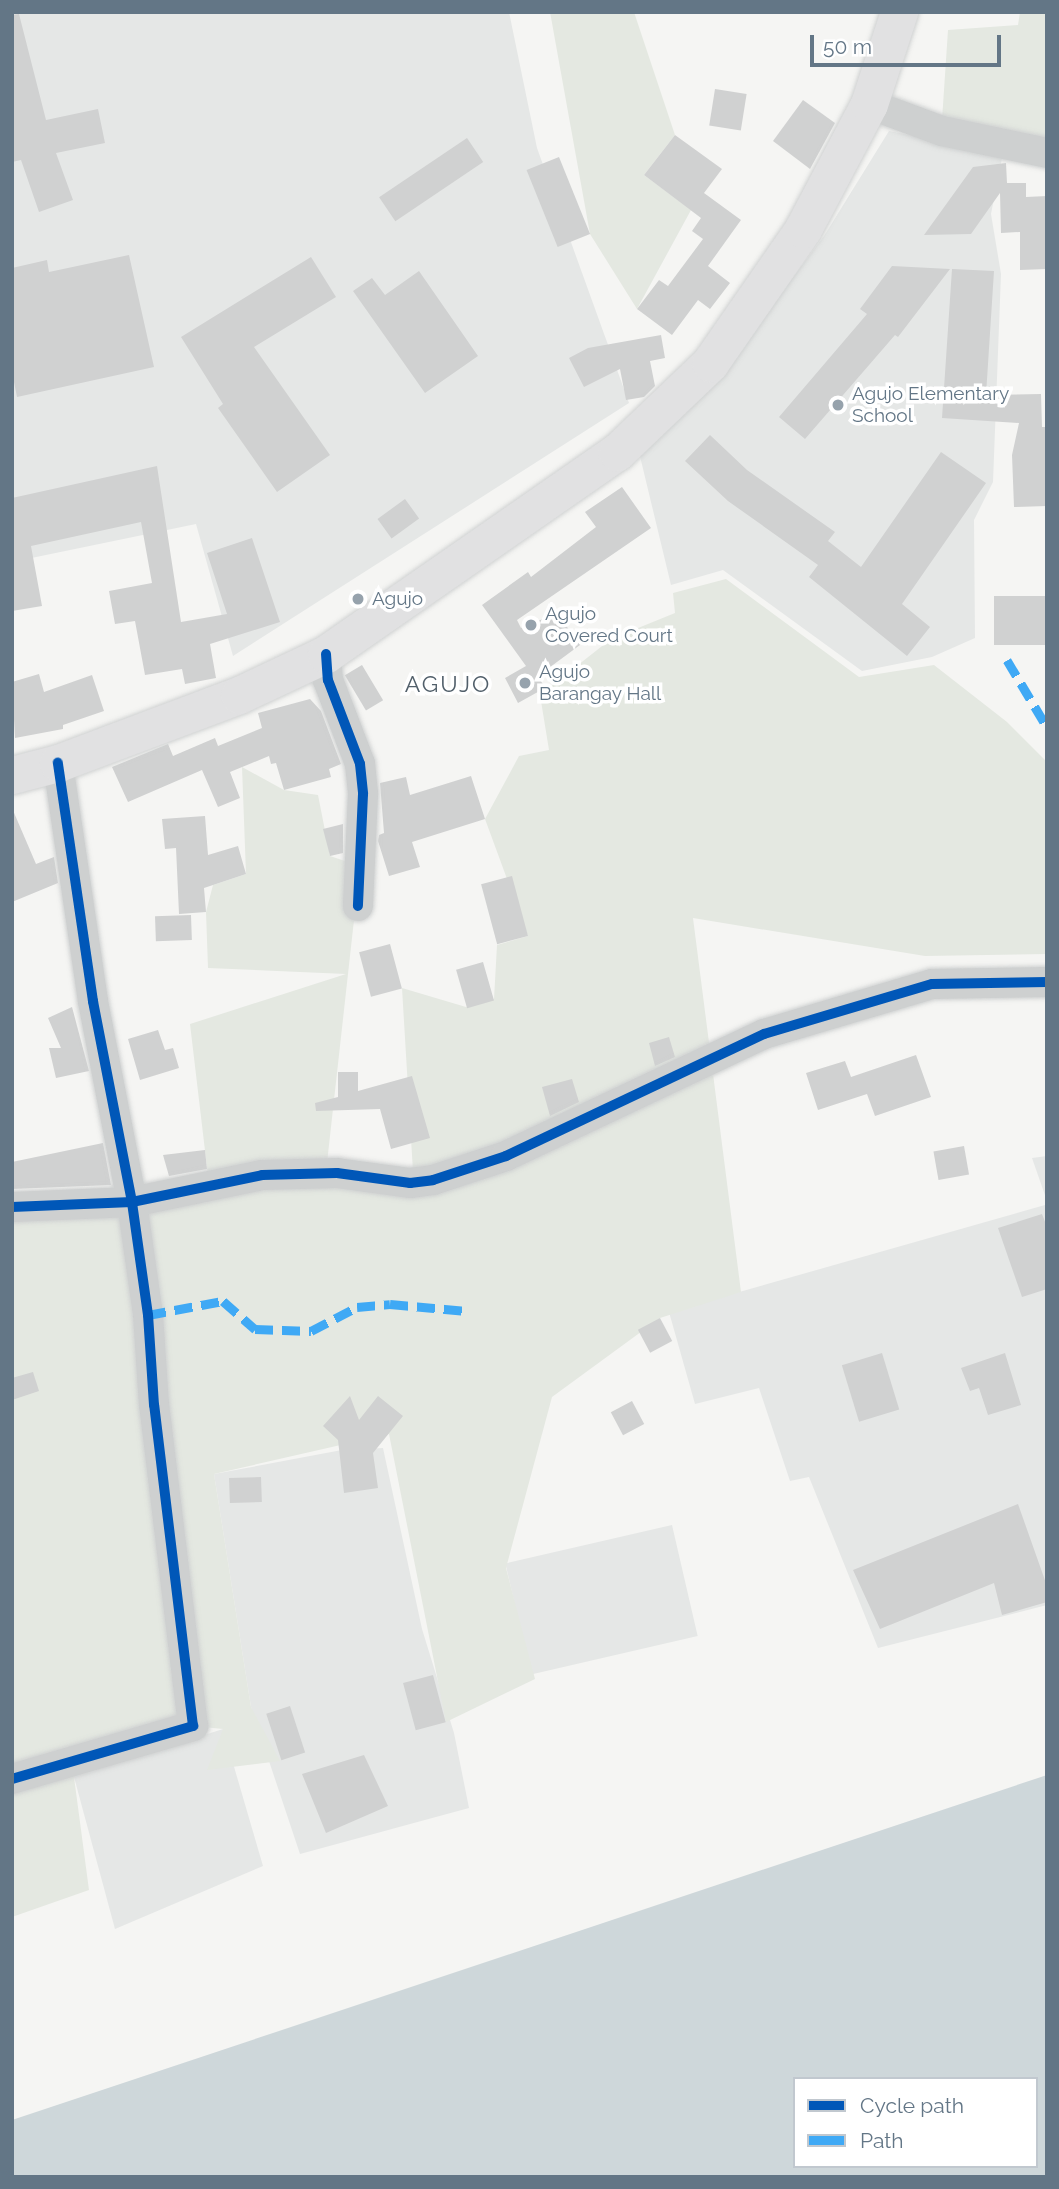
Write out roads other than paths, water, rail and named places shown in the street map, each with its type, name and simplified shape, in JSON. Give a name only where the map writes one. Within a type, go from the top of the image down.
[{"type":"main road","points":[[12,775],[58,763],[239,695],[326,654],[617,452],[710,363],[803,229],[869,104],[899,12]]},
{"type":"street","points":[[869,104],[942,131],[1047,153]]},
{"type":"street","points":[[326,654],[328,680],[360,764],[363,794],[358,906]]},
{"type":"street","points":[[12,1779],[193,1726],[132,1202],[93,1001],[58,763]]},
{"type":"street","points":[[12,1207],[132,1202],[262,1175],[337,1174],[410,1183],[433,1180],[506,1156],[764,1034],[932,984],[1047,982]]},
{"type":"place","name":"Agujo Elementary School","points":[[838,405]]},
{"type":"place","name":"Agujo","points":[[358,599]]},
{"type":"place","name":"Agujo Covered Court","points":[[531,625]]},
{"type":"place","name":"Agujo Barangay Hall","points":[[525,683]]},
{"type":"district","name":"AGUJO","points":[[448,684]]}]
